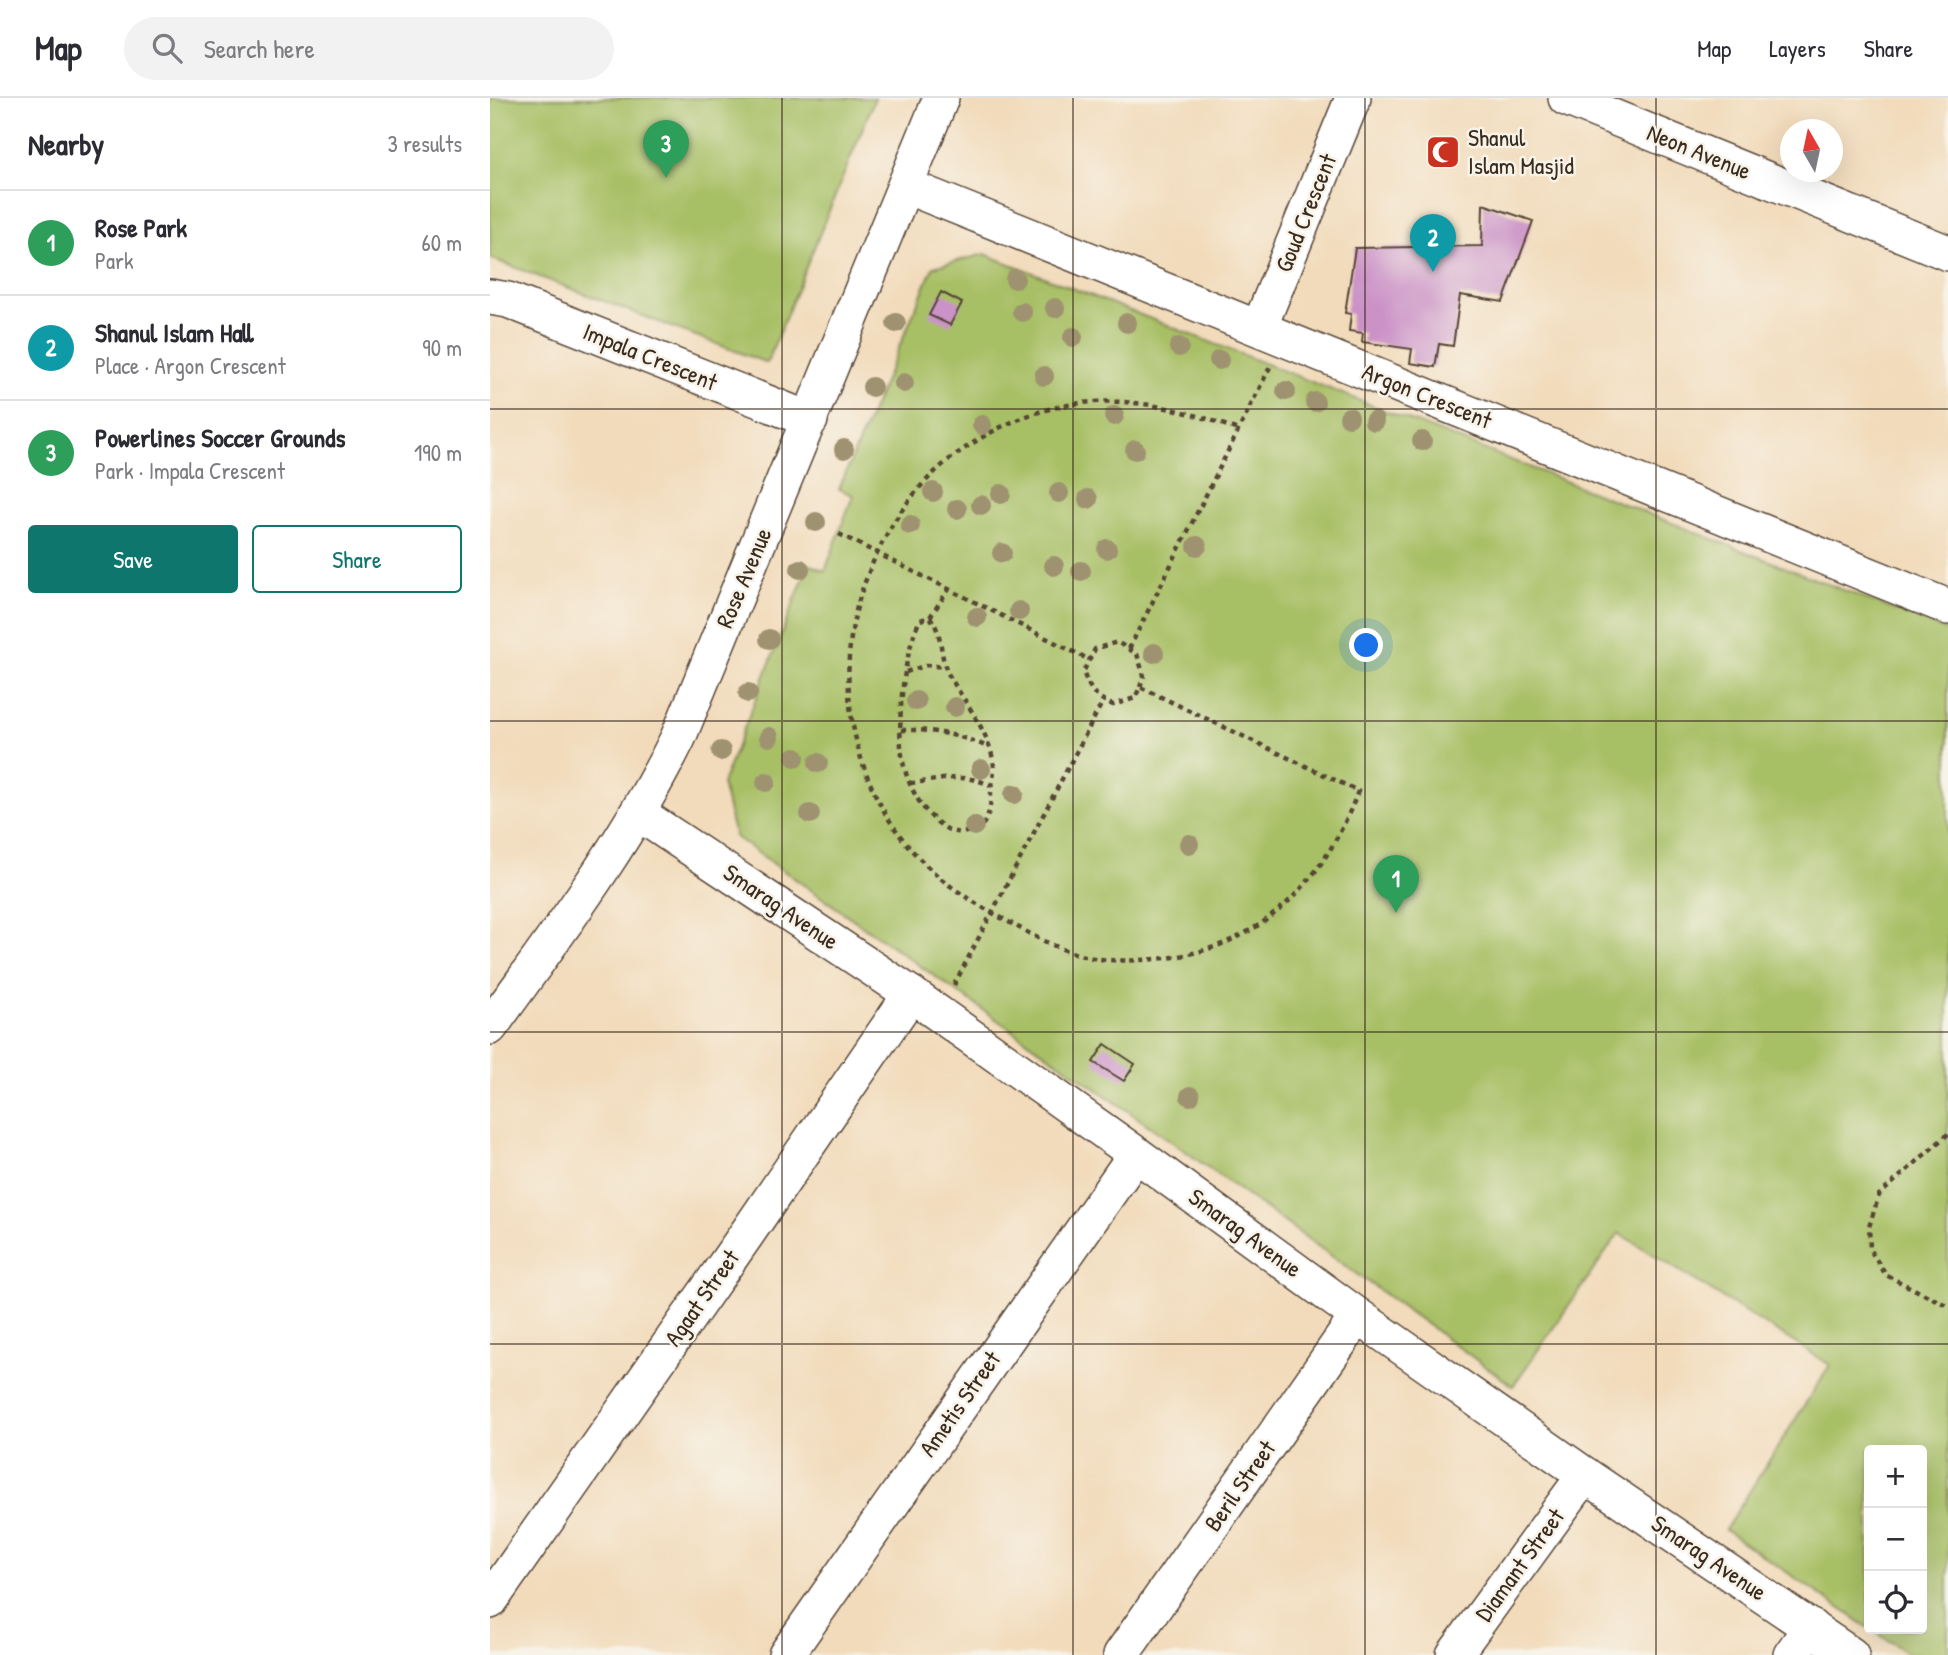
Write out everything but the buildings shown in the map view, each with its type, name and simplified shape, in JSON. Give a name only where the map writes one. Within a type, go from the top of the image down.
[{"type":"street","name":"Rose Avenue","points":[[490,1027],[603,868],[638,813],[678,738],[941,98]]},
{"type":"street","name":"Goud Crescent","points":[[1259,328],[1353,98]]},
{"type":"street","name":"Neon Avenue","points":[[1566,98],[1948,253]]},
{"type":"street","name":"Argon Crescent","points":[[906,186],[1948,607]]},
{"type":"street","name":"Impala Crescent","points":[[490,297],[508,300],[810,420]]},
{"type":"street","name":"Smarag Avenue","points":[[638,813],[924,1004],[1358,1316],[1585,1475],[1850,1655]]},
{"type":"street","name":"Agaat Street","points":[[490,1601],[746,1235],[924,1004]]},
{"type":"street","name":"Ametis Street","points":[[786,1655],[1136,1154]]},
{"type":"street","name":"Beril Street","points":[[1121,1655],[1358,1316]]},
{"type":"street","name":"Diamant Street","points":[[1454,1655],[1585,1475]]},
{"type":"street","points":[[1791,1655],[1811,1627]]},
{"type":"path","points":[[1129,649],[1271,366]]},
{"type":"path","points":[[1140,687],[1358,791],[1348,820],[1324,862],[1305,887],[1280,910],[1245,934],[1183,957],[1129,962],[1085,956],[1048,944],[991,912],[959,892],[922,861],[891,823],[868,780],[853,729],[849,692],[849,643],[858,601],[875,553],[900,512],[930,474],[989,433],[1028,415],[1085,403],[1131,402],[1178,410],[1238,430]]},
{"type":"path","points":[[839,534],[1090,660]]},
{"type":"path","points":[[930,617],[940,635],[944,667],[986,737],[994,766],[991,803],[984,824],[975,831],[961,833],[949,830],[924,810],[904,765],[901,730],[906,672],[913,635],[920,620],[930,617],[949,589]]},
{"type":"path","points":[[1116,642],[1137,654],[1144,676],[1135,698],[1113,705],[1092,694],[1083,672],[1090,660],[1095,649],[1116,642]]},
{"type":"path","points":[[906,672],[927,665],[944,667]]},
{"type":"path","points":[[924,1004],[991,912],[1103,701]]},
{"type":"path","points":[[901,730],[964,737],[988,747]]},
{"type":"path","points":[[911,783],[962,777],[977,779],[992,786]]},
{"type":"path","points":[[1948,1134],[1879,1195],[1868,1227],[1870,1250],[1886,1276],[1948,1306]]},
{"type":"green space","points":[[490,98],[875,98],[767,363],[490,258]]},
{"type":"green space","points":[[985,254],[1948,631],[1948,1655],[1910,1655],[1878,1634],[1927,1634],[1927,1445],[1864,1445],[1864,1625],[1725,1530],[1830,1365],[1619,1233],[1513,1386],[1171,1141],[735,837],[722,784],[809,564],[825,571],[853,495],[839,489],[933,267]]},
{"type":"place","name":"Shanul Islam Masjid","points":[[1443,152]]},
{"type":"place","name":"Powerlines Soccer Grounds","points":[[666,178]]},
{"type":"place","name":"Shanul Islam Hall","points":[[1433,272]]},
{"type":"place","name":"Rose Park","points":[[1396,913]]}]
